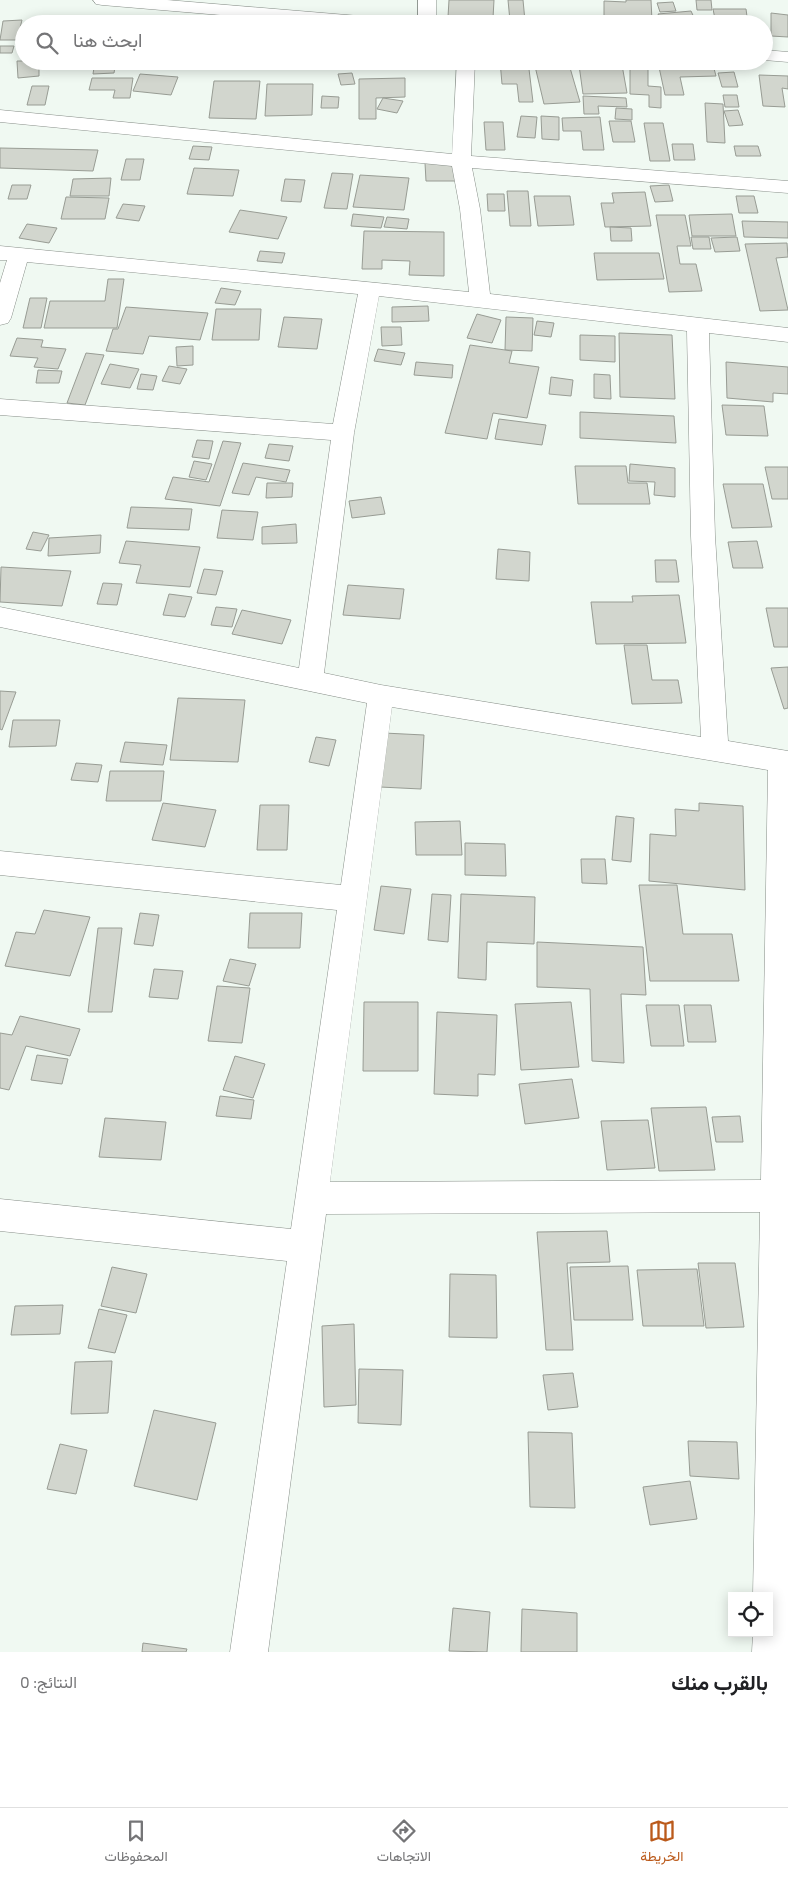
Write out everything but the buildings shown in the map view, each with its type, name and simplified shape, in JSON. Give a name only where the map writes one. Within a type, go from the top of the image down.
[{"type":"street","points":[[102,0],[285,15]]},
{"type":"street","points":[[427,0],[427,15]]},
{"type":"street","points":[[773,56],[788,57]]},
{"type":"street","points":[[465,70],[460,160],[470,210],[480,300]]},
{"type":"street","points":[[0,116],[460,160],[788,186]]},
{"type":"street","points":[[0,318],[10,254],[370,288],[788,335]]},
{"type":"street","points":[[310,682],[343,432],[370,288]]},
{"type":"street","points":[[698,324],[699,446],[704,588],[715,749]]},
{"type":"street","points":[[0,407],[343,432]]},
{"type":"street","points":[[0,617],[310,682],[785,762],[776,1196],[771,1652]]},
{"type":"street","points":[[249,1652],[304,1247],[314,1198],[381,695]]},
{"type":"street","points":[[0,863],[354,899]]},
{"type":"street","points":[[314,1198],[776,1196]]},
{"type":"street","points":[[0,1215],[304,1247]]}]
